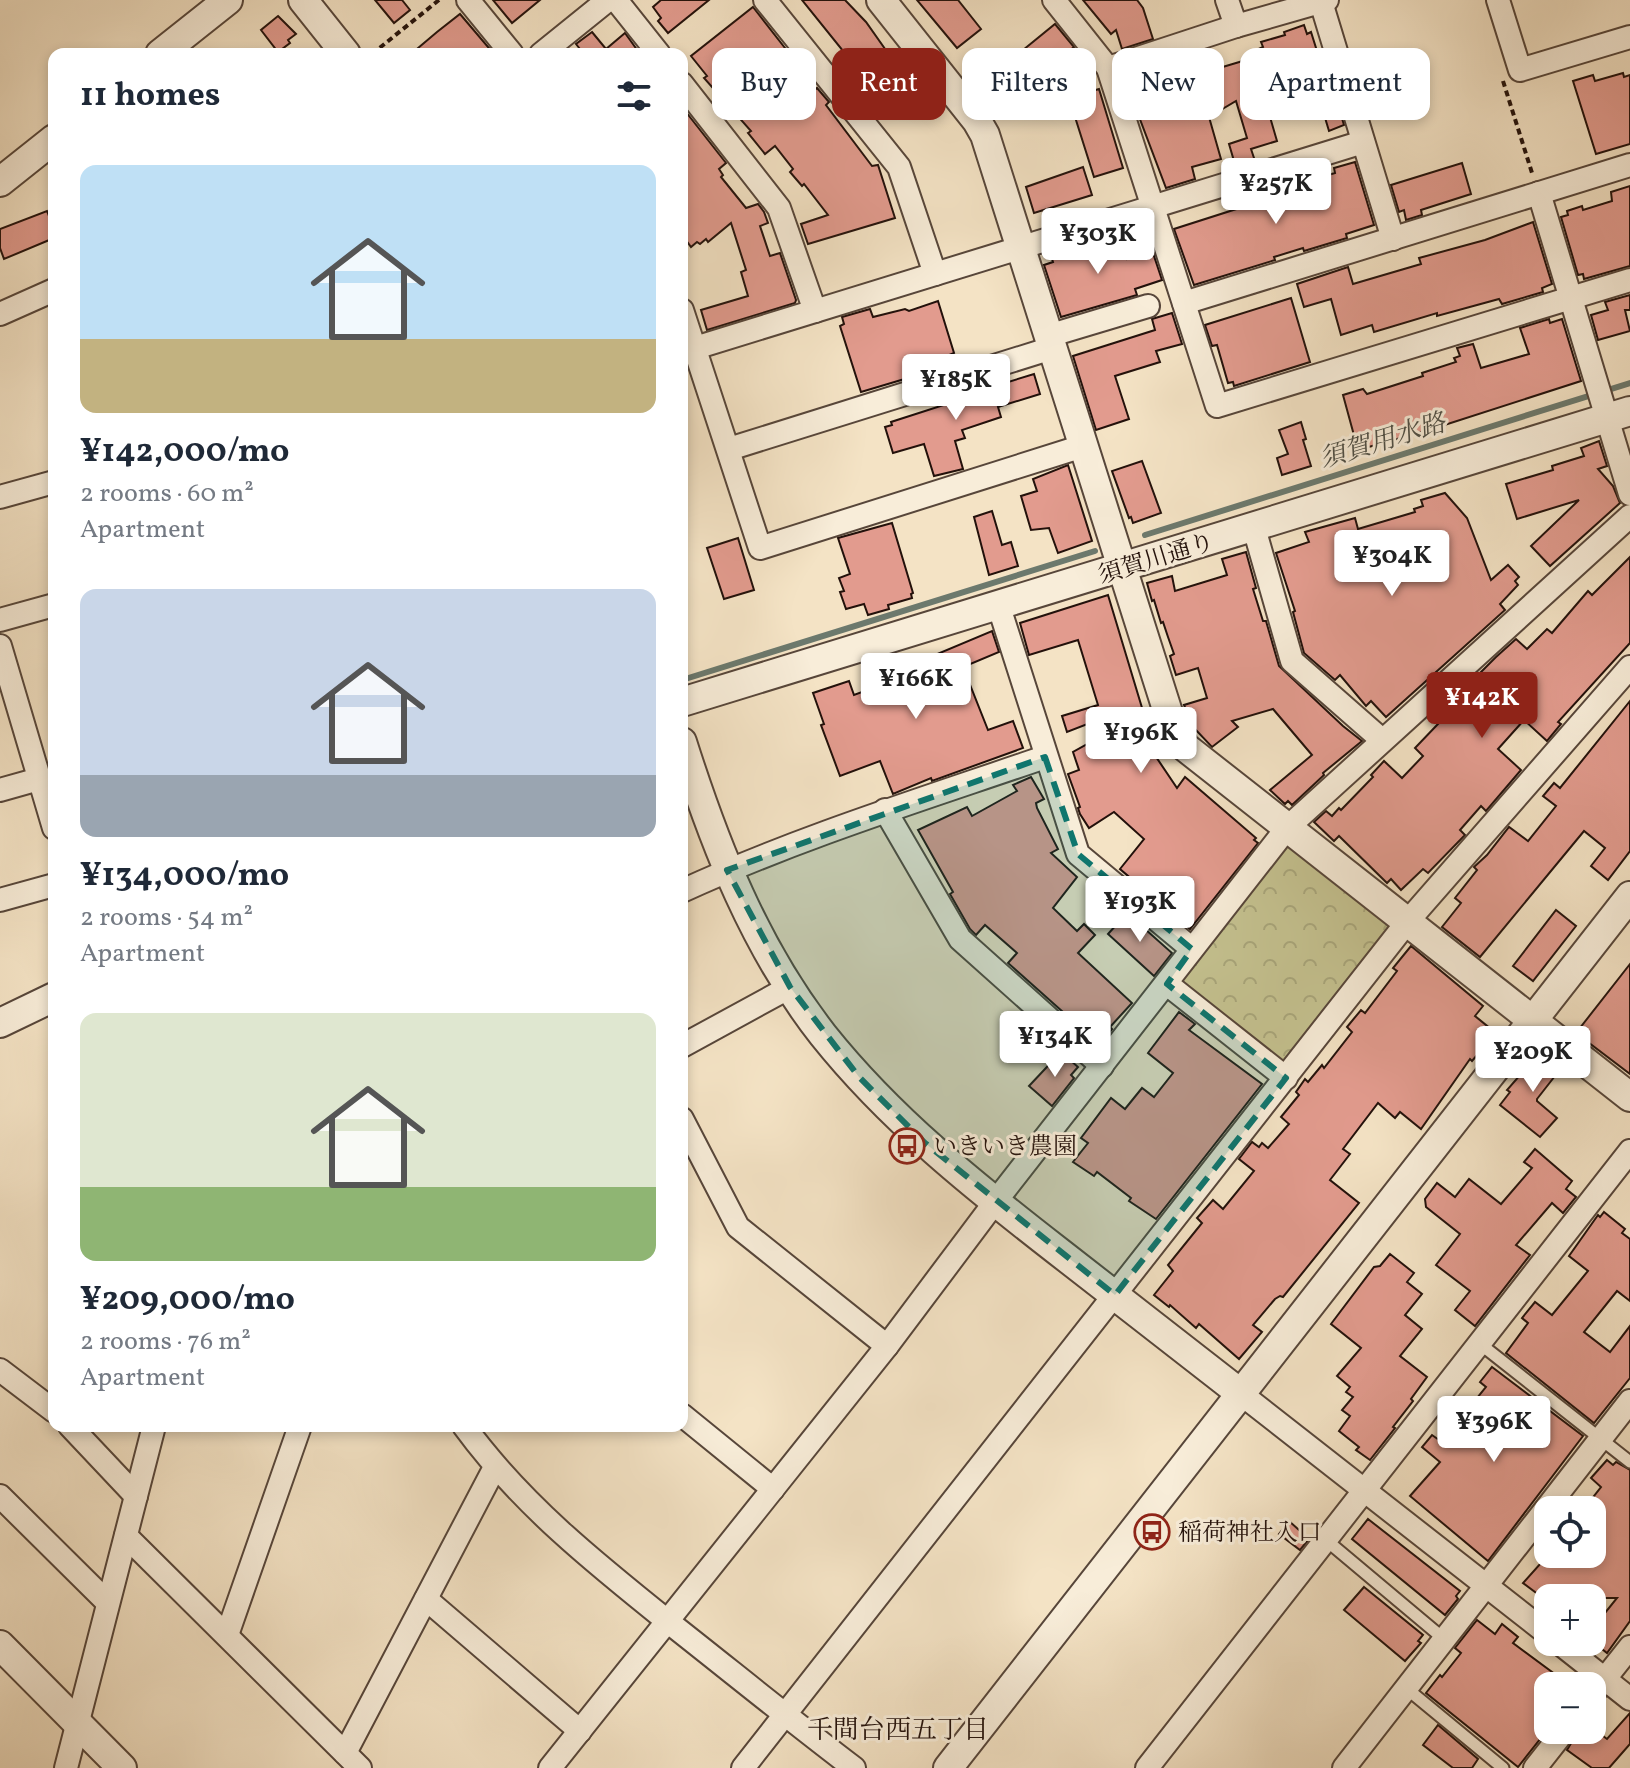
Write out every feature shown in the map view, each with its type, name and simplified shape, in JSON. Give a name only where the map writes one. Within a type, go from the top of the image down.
[{"type":"street","points":[[168,48],[228,0]]},
{"type":"street","points":[[303,0],[341,48]]},
{"type":"street","points":[[468,0],[507,48]]},
{"type":"street","points":[[548,48],[608,0]]},
{"type":"street","points":[[616,0],[654,48]]},
{"type":"street","points":[[765,0],[899,167],[935,274]]},
{"type":"street","points":[[881,0],[985,135],[1171,722],[1185,747],[1630,1097]]},
{"type":"street","points":[[1054,0],[1108,68],[1217,406],[1630,280]]},
{"type":"street","points":[[1227,0],[1236,26]]},
{"type":"street","points":[[1498,0],[1520,70],[1630,37]]},
{"type":"street","points":[[1108,68],[1324,1],[1393,239]]},
{"type":"street","points":[[688,92],[779,208],[815,311]]},
{"type":"street","points":[[1083,446],[760,548],[729,449],[688,350],[1363,142]]},
{"type":"street","points":[[0,182],[48,144]]},
{"type":"street","points":[[1184,303],[1630,165]]},
{"type":"street","points":[[1539,193],[1570,299],[1618,414],[1630,494]]},
{"type":"street","points":[[0,314],[48,293]]},
{"type":"street","points":[[729,449],[1050,342],[1148,306]]},
{"type":"street","name":"須賀川通り","points":[[688,700],[1618,414]]},
{"type":"street","points":[[0,497],[48,484]]},
{"type":"street","points":[[550,1768],[887,1346],[995,1202],[1287,828],[1630,516]]},
{"type":"street","points":[[1254,528],[1292,661],[1382,740]]},
{"type":"street","points":[[0,620],[48,607]]},
{"type":"street","points":[[999,607],[1078,854],[1192,949]]},
{"type":"street","points":[[0,646],[48,808]]},
{"type":"street","points":[[743,1768],[1408,921],[1630,667]]},
{"type":"street","points":[[688,888],[727,870],[885,810],[1045,757]]},
{"type":"street","points":[[688,761],[727,870],[790,987],[822,1033],[859,1077],[925,1143],[995,1202],[1534,1623]]},
{"type":"street","points":[[0,790],[39,779]]},
{"type":"street","points":[[885,810],[960,939],[1102,1066]]},
{"type":"street","points":[[0,900],[48,887]]},
{"type":"street","points":[[948,1768],[1630,896]]},
{"type":"street","points":[[1167,984],[1286,1078]]},
{"type":"street","points":[[688,1043],[790,987]]},
{"type":"street","points":[[0,1023],[48,1000]]},
{"type":"street","points":[[688,1131],[738,1227],[887,1346]]},
{"type":"street","points":[[1147,1768],[1630,1151]]},
{"type":"street","points":[[0,1370],[48,1406]]},
{"type":"street","points":[[1344,1768],[1630,1401]]},
{"type":"street","points":[[688,1420],[773,1489]]},
{"type":"street","points":[[76,1432],[136,1496]]},
{"type":"street","points":[[66,1768],[152,1432]]},
{"type":"street","points":[[227,1635],[298,1432]]},
{"type":"street","points":[[469,1432],[495,1467],[532,1506],[667,1621],[854,1768]]},
{"type":"street","points":[[126,1536],[352,1760],[426,1599],[495,1467]]},
{"type":"street","points":[[0,1496],[107,1602]]},
{"type":"street","points":[[426,1599],[580,1731]]},
{"type":"street","points":[[0,1645],[122,1768]]},
{"type":"street","points":[[1606,1677],[1630,1647]]},
{"type":"street","points":[[1570,1656],[1585,1672]]},
{"type":"street","points":[[1606,1690],[1630,1699]]},
{"type":"street","points":[[1535,1768],[1554,1744]]},
{"type":"lane","points":[[1479,1343],[1630,1462]]},
{"type":"lane","points":[[1326,1540],[1444,1639]]},
{"type":"lane","points":[[1406,1688],[1503,1768]]},
{"type":"path","points":[[379,48],[439,0]]},
{"type":"path","points":[[1500,74],[1539,193]]},
{"type":"highlighted area","points":[[1045,757],[1078,854],[1192,949],[1167,984],[1286,1078],[1115,1295],[925,1143],[859,1077],[790,987],[727,870]]},
{"type":"green space","points":[[1288,844],[1393,926],[1282,1067],[1177,985]]},
{"type":"building","points":[[375,0],[402,0],[410,10],[394,23]]},
{"type":"building","points":[[493,0],[540,0],[512,23]]},
{"type":"building","points":[[661,0],[709,0],[668,33],[658,21],[661,18],[653,7]]},
{"type":"building","points":[[802,0],[845,0],[884,48],[841,48]]},
{"type":"building","points":[[917,0],[958,0],[981,29],[957,48]]},
{"type":"building","points":[[1083,0],[1137,0],[1143,8],[1153,39],[1122,48],[1116,30],[1111,34]]},
{"type":"building","points":[[753,7],[785,48],[712,48],[712,87],[691,56]]},
{"type":"building","points":[[460,14],[489,48],[418,48]]},
{"type":"building","points":[[278,16],[296,34],[283,48],[275,48],[261,30]]},
{"type":"building","points":[[1055,24],[1074,47],[1073,48],[1026,48]]},
{"type":"building","points":[[1304,25],[1307,34],[1311,32],[1316,48],[1261,48],[1261,42],[1285,35],[1284,32]]},
{"type":"building","points":[[592,32],[605,48],[579,48],[576,44]]},
{"type":"building","points":[[625,33],[636,48],[607,48]]},
{"type":"building","points":[[1240,62],[1240,114],[1236,101],[1224,108],[1224,67]]},
{"type":"building","points":[[1623,73],[1624,77],[1630,75],[1630,144],[1596,154],[1573,81],[1593,75],[1595,81]]},
{"type":"building","points":[[817,88],[829,102],[826,105],[832,113],[832,120],[837,120],[872,166],[878,165],[895,218],[808,244],[801,224],[828,215],[804,184],[802,186],[790,172],[793,169],[775,146],[765,154],[748,133],[751,131],[741,120],[816,120]]},
{"type":"building","points":[[1099,89],[1123,168],[1094,177],[1076,120],[1096,120],[1096,90]]},
{"type":"building","points":[[688,115],[726,163],[719,169],[723,175],[721,177],[746,208],[758,204],[764,212],[768,223],[760,226],[770,256],[780,253],[795,303],[707,330],[701,310],[748,296],[741,272],[746,270],[731,223],[708,242],[706,239],[691,247],[688,243]]},
{"type":"building","points":[[1140,120],[1210,120],[1221,159],[1192,167],[1195,179],[1166,188]]},
{"type":"building","points":[[1242,120],[1271,120],[1277,141],[1251,149],[1255,161],[1241,165],[1239,160],[1234,161],[1229,144],[1247,138]]},
{"type":"building","points":[[1326,120],[1342,120],[1344,125],[1329,131]]},
{"type":"building","points":[[1355,162],[1374,225],[1346,234],[1347,238],[1304,251],[1303,248],[1194,285],[1174,229],[1305,187],[1304,182],[1335,173],[1334,168]]},
{"type":"building","points":[[1462,163],[1471,194],[1421,210],[1422,215],[1406,220],[1404,210],[1399,212],[1391,185]]},
{"type":"building","points":[[1083,167],[1092,195],[1034,213],[1026,187]]},
{"type":"building","points":[[1630,186],[1630,266],[1584,279],[1583,274],[1578,275],[1561,217],[1568,215],[1567,211],[1582,206],[1583,210],[1612,201],[1611,192]]},
{"type":"building","points":[[47,211],[48,214],[48,241],[4,259],[0,248],[0,229]]},
{"type":"building","points":[[1533,222],[1552,284],[1542,288],[1543,292],[1502,304],[1499,299],[1437,316],[1437,313],[1374,332],[1372,325],[1341,335],[1331,299],[1304,307],[1297,284],[1348,267],[1353,284],[1421,264],[1419,258],[1485,240]]},
{"type":"building","points":[[1120,236],[1127,259],[1153,253],[1162,280],[1135,289],[1137,295],[1061,317],[1044,265],[1053,262],[1050,253],[1073,246],[1075,250]]},
{"type":"building","points":[[1630,295],[1630,310],[1625,310],[1630,331],[1598,340],[1591,315],[1608,310],[1605,302]]},
{"type":"building","points":[[1291,298],[1310,362],[1234,386],[1233,382],[1228,383],[1217,345],[1212,346],[1205,325]]},
{"type":"building","points":[[938,301],[954,353],[942,358],[943,363],[928,372],[861,392],[840,326],[844,324],[842,317],[870,309],[873,317],[905,309],[909,311]]},
{"type":"building","points":[[1172,313],[1182,344],[1156,351],[1160,362],[1115,376],[1129,419],[1096,430],[1073,356],[1155,330],[1152,319]]},
{"type":"building","points":[[1549,319],[1550,323],[1562,319],[1581,381],[1358,450],[1343,395],[1363,389],[1367,394],[1423,376],[1422,373],[1456,362],[1454,358],[1460,356],[1457,348],[1473,344],[1481,368],[1529,354],[1520,328]]},
{"type":"building","points":[[1034,374],[1040,394],[998,407],[1001,417],[962,430],[965,438],[955,441],[963,469],[934,476],[924,444],[893,453],[885,427],[892,425],[891,422],[947,404],[945,400],[976,387],[992,387]]},
{"type":"building","points":[[1301,422],[1311,466],[1282,475],[1277,458],[1288,454],[1279,430]]},
{"type":"building","points":[[1599,441],[1607,466],[1598,469],[1613,486],[1620,503],[1550,566],[1531,546],[1579,500],[1517,519],[1506,484],[1553,470],[1552,466],[1584,456],[1581,448]]},
{"type":"building","points":[[1142,461],[1161,513],[1133,523],[1112,471]]},
{"type":"building","points":[[1068,465],[1092,541],[1058,553],[1049,528],[1031,530],[1021,496],[1037,491],[1033,479]]},
{"type":"building","points":[[1445,493],[1467,518],[1491,580],[1508,565],[1519,577],[1515,581],[1518,585],[1500,604],[1505,610],[1386,717],[1371,701],[1366,706],[1340,675],[1335,680],[1304,653],[1295,611],[1276,553],[1309,542],[1305,532],[1355,518],[1358,529],[1415,512],[1414,509],[1423,506],[1421,500]]},
{"type":"building","points":[[992,511],[1002,545],[1011,542],[1018,566],[989,575],[974,517]]},
{"type":"building","points":[[892,523],[912,598],[868,615],[864,604],[846,609],[839,578],[850,574],[838,538]]},
{"type":"building","points":[[738,538],[754,590],[724,599],[707,548]]},
{"type":"building","points":[[1246,552],[1256,588],[1253,589],[1279,666],[1362,741],[1323,773],[1292,805],[1288,801],[1285,804],[1270,790],[1312,755],[1273,709],[1232,721],[1238,727],[1212,747],[1193,727],[1184,705],[1207,698],[1198,668],[1176,675],[1170,656],[1174,654],[1147,583],[1172,576],[1175,591],[1227,575],[1222,559]]},
{"type":"building","points":[[1630,557],[1630,643],[1558,722],[1561,724],[1547,741],[1524,720],[1498,749],[1521,770],[1486,811],[1481,806],[1460,830],[1465,835],[1428,873],[1423,869],[1401,890],[1391,879],[1387,883],[1339,836],[1334,841],[1314,822],[1326,811],[1332,816],[1339,808],[1341,810],[1384,761],[1402,778],[1423,756],[1415,748],[1459,702],[1466,693],[1463,690],[1496,657],[1516,639],[1527,649],[1547,629],[1552,633],[1588,591],[1592,595]]},
{"type":"building","points":[[1108,595],[1152,741],[1146,742],[1177,788],[1185,777],[1258,843],[1190,929],[1120,869],[1144,839],[1114,812],[1089,828],[1080,814],[1068,774],[1079,770],[1073,752],[1114,729],[1108,716],[1067,732],[1062,716],[1098,705],[1078,640],[1029,655],[1020,623]]},
{"type":"building","points":[[992,631],[999,652],[963,667],[988,730],[1013,721],[1023,748],[932,781],[931,778],[893,794],[880,761],[840,776],[813,693],[849,681],[854,695],[914,673],[911,665]]},
{"type":"building","points":[[1630,701],[1630,851],[1608,880],[1591,866],[1605,848],[1584,831],[1480,957],[1442,927],[1461,903],[1455,898],[1477,870],[1474,867],[1509,827],[1528,841],[1556,806],[1543,796],[1554,783],[1560,788]]},
{"type":"building","points":[[1031,777],[1044,799],[1036,803],[1037,808],[1058,849],[1051,853],[1077,877],[1053,908],[1077,931],[1084,924],[1095,935],[1078,953],[1132,1003],[1110,1027],[1112,1029],[1100,1045],[1008,963],[1017,953],[985,925],[976,935],[970,929],[918,830],[967,807],[972,816],[1017,791],[1013,785]]},
{"type":"building","points":[[1556,910],[1576,926],[1533,981],[1513,966]]},
{"type":"building","points":[[1127,913],[1172,953],[1154,976],[1108,934]]},
{"type":"building","points":[[1411,946],[1483,1006],[1475,1016],[1497,1034],[1480,1055],[1472,1061],[1470,1059],[1421,1129],[1400,1112],[1395,1118],[1378,1103],[1343,1149],[1350,1154],[1330,1180],[1359,1203],[1283,1297],[1275,1299],[1253,1325],[1262,1332],[1239,1359],[1199,1324],[1196,1328],[1154,1295],[1173,1271],[1168,1265],[1202,1223],[1197,1218],[1213,1200],[1223,1209],[1254,1171],[1239,1159],[1252,1142],[1259,1147],[1262,1143],[1268,1148],[1289,1124],[1281,1117],[1299,1095],[1296,1092],[1305,1079],[1308,1082],[1322,1065],[1324,1068],[1352,1032],[1347,1027],[1361,1010],[1365,1013],[1397,971],[1393,968]]},
{"type":"building","points":[[1630,964],[1630,1074],[1576,1033]]},
{"type":"building","points":[[1179,1012],[1195,1024],[1189,1030],[1262,1084],[1156,1219],[1129,1201],[1131,1198],[1097,1172],[1094,1176],[1073,1162],[1088,1143],[1081,1138],[1111,1098],[1125,1109],[1142,1088],[1154,1097],[1173,1073],[1148,1053]]},
{"type":"building","points":[[1542,1050],[1562,1067],[1537,1099],[1557,1118],[1540,1137],[1500,1105],[1510,1092],[1507,1090]]},
{"type":"building","points":[[1061,1052],[1078,1067],[1071,1075],[1074,1078],[1052,1106],[1029,1086]]},
{"type":"building","points":[[1535,1149],[1572,1181],[1566,1189],[1576,1197],[1563,1213],[1552,1203],[1516,1245],[1530,1255],[1475,1326],[1455,1310],[1470,1291],[1436,1265],[1460,1234],[1426,1207],[1425,1199],[1437,1183],[1455,1197],[1469,1179],[1501,1204],[1532,1168],[1524,1162]]},
{"type":"building","points":[[1604,1212],[1625,1229],[1622,1233],[1630,1239],[1630,1301],[1617,1291],[1584,1332],[1610,1352],[1630,1326],[1630,1378],[1594,1423],[1506,1353],[1528,1323],[1522,1318],[1535,1302],[1552,1315],[1588,1271],[1569,1256],[1598,1215],[1600,1217]]},
{"type":"building","points":[[1390,1254],[1414,1273],[1407,1282],[1422,1294],[1405,1315],[1422,1329],[1400,1356],[1427,1377],[1395,1428],[1370,1460],[1339,1431],[1350,1416],[1342,1410],[1353,1397],[1346,1392],[1350,1387],[1337,1376],[1361,1348],[1331,1324],[1374,1267],[1380,1266]]},
{"type":"building","points":[[1492,1367],[1583,1436],[1537,1496],[1534,1496],[1534,1500],[1488,1561],[1410,1496],[1440,1462],[1422,1447],[1432,1435],[1439,1440],[1450,1426],[1453,1428],[1486,1387],[1480,1382]]},
{"type":"building","points":[[1607,1460],[1630,1470],[1630,1621],[1607,1653],[1606,1612],[1617,1598],[1606,1598],[1606,1584],[1534,1584],[1534,1591],[1523,1583],[1536,1568],[1606,1568],[1606,1496],[1594,1496],[1601,1487],[1591,1478]]},
{"type":"building","points":[[1368,1519],[1460,1591],[1456,1596],[1458,1599],[1445,1615],[1352,1539]]},
{"type":"building","points":[[1289,1521],[1309,1539],[1300,1550],[1279,1534]]},
{"type":"building","points":[[1364,1587],[1423,1635],[1418,1641],[1421,1643],[1405,1661],[1344,1610]]},
{"type":"building","points":[[1477,1620],[1495,1634],[1502,1624],[1518,1637],[1513,1643],[1552,1672],[1534,1672],[1536,1744],[1518,1767],[1426,1693],[1461,1653],[1455,1648]]},
{"type":"building","points":[[1630,1713],[1630,1744],[1609,1768],[1592,1768],[1567,1750],[1571,1744],[1606,1744]]},
{"type":"building","points":[[1438,1725],[1478,1759],[1472,1768],[1453,1768],[1423,1745]]},
{"type":"waterway","name":"須賀用水路","points":[[1145,535],[1630,383]]},
{"type":"waterway","name":"須賀用水路","points":[[688,678],[1095,551]]},
{"type":"place","name":"いきいき農園","points":[[907,1146]]},
{"type":"place","name":"稲荷神社入口","points":[[1152,1532]]},
{"type":"district","name":"千間台西五丁目","points":[[898,1729]]}]
